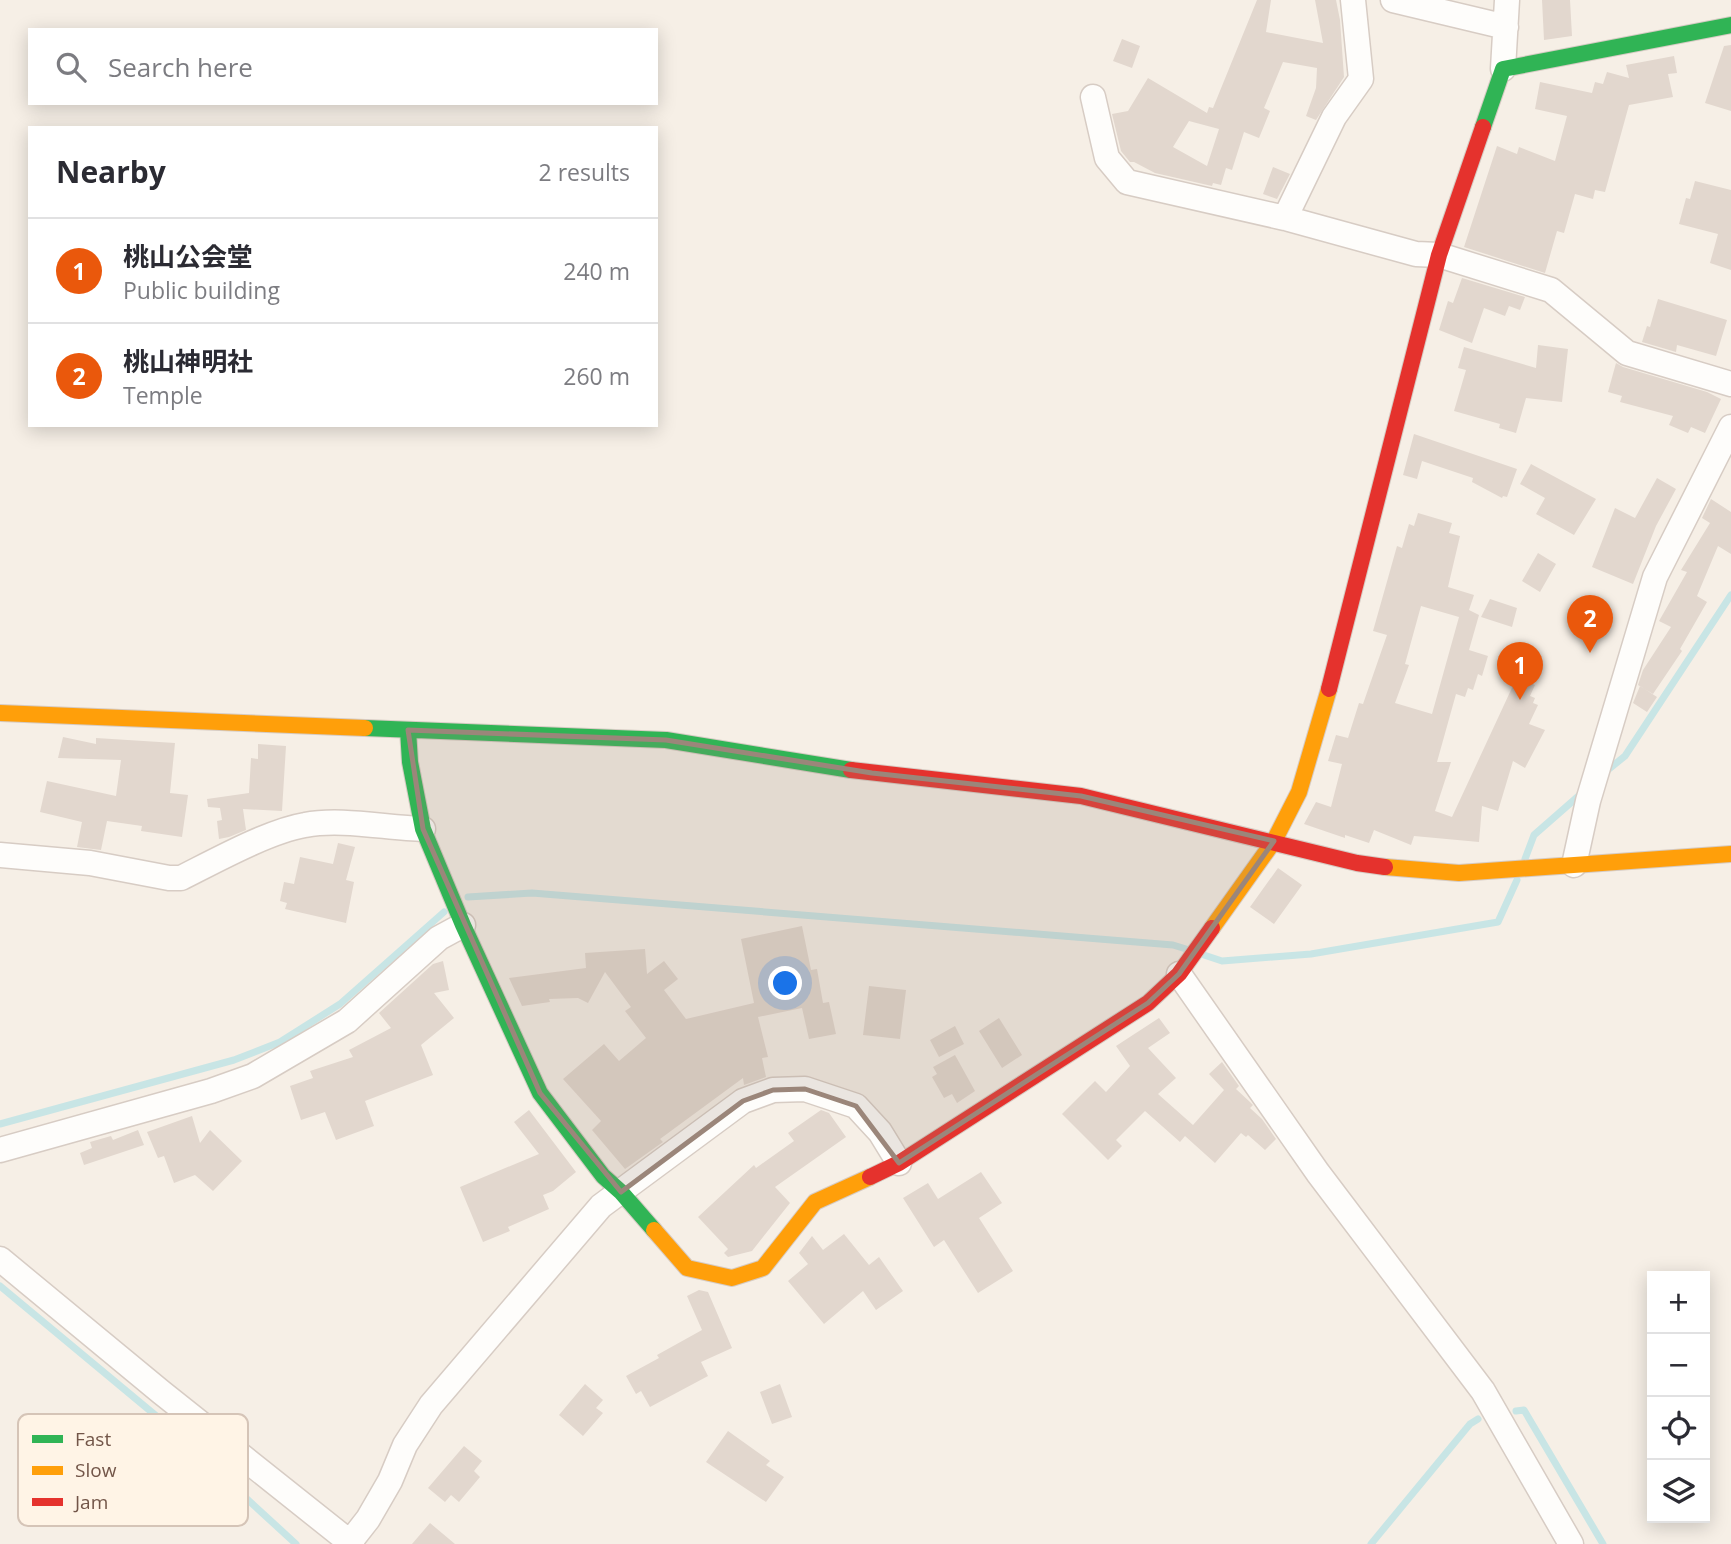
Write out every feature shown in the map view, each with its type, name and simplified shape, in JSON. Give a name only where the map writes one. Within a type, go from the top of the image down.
[{"type":"street","points":[[1285,218],[1334,117],[1361,79],[1353,0]]},
{"type":"street","points":[[1392,0],[1506,27]]},
{"type":"street","points":[[408,730],[410,762],[423,829],[463,925],[540,1093],[595,1166],[687,1268],[732,1278],[763,1268],[815,1202],[899,1163],[1147,1003],[1179,974],[1274,841],[1299,792],[1339,657],[1439,255],[1503,69],[1507,0]]},
{"type":"street","points":[[1503,69],[1731,25]]},
{"type":"street","points":[[1093,97],[1107,159],[1127,182],[1285,218],[1416,254],[1439,255],[1551,290],[1627,353],[1731,384]]},
{"type":"street","points":[[1574,865],[1588,801],[1655,577],[1731,427]]},
{"type":"street","points":[[0,713],[666,740],[872,773],[1081,796],[1357,863],[1402,869],[1459,873],[1731,854]]},
{"type":"street","points":[[0,855],[90,863],[181,878],[286,829],[306,824],[423,829]]},
{"type":"street","points":[[0,1150],[211,1091],[253,1076],[346,1021],[439,938],[463,925]]},
{"type":"street","points":[[1179,974],[1318,1173],[1483,1391],[1571,1544]]},
{"type":"street","points":[[248,1461],[351,1543],[374,1509],[405,1445],[431,1405],[601,1206],[743,1101],[773,1090],[805,1089],[856,1106],[880,1132],[899,1163]]},
{"type":"street","points":[[0,1259],[188,1414]]},
{"type":"highlighted area","points":[[408,730],[666,740],[872,773],[1081,796],[1274,841],[1179,974],[1148,1003],[899,1163],[856,1106],[805,1089],[773,1090],[743,1101],[621,1192],[540,1093],[423,829]]},
{"type":"building","points":[[1257,0],[1271,0],[1266,32],[1323,43],[1315,0],[1336,0],[1344,77],[1316,120],[1306,116],[1316,88],[1317,68],[1283,62],[1264,108],[1270,111],[1259,138],[1244,132],[1232,170],[1226,168],[1221,185],[1213,183],[1212,186],[1155,173],[1130,162],[1121,151],[1112,114],[1128,111],[1148,78],[1207,113],[1209,107],[1213,108]],"holes":[[[1189,121],[1219,129],[1207,166],[1173,147]]]},
{"type":"building","points":[[1542,0],[1570,0],[1572,36],[1544,40]]},
{"type":"building","points":[[1122,39],[1140,46],[1132,68],[1113,61]]},
{"type":"building","points":[[1731,45],[1731,111],[1705,103],[1724,46]]},
{"type":"building","points":[[1674,56],[1677,73],[1668,74],[1673,97],[1629,105],[1605,192],[1595,190],[1593,199],[1575,194],[1564,233],[1557,231],[1545,273],[1464,247],[1497,146],[1517,154],[1519,147],[1555,161],[1567,116],[1535,109],[1540,82],[1592,93],[1595,82],[1603,84],[1607,72],[1629,78],[1626,65]]},
{"type":"building","points":[[1273,167],[1290,174],[1277,199],[1263,194]]},
{"type":"building","points":[[1695,181],[1731,190],[1731,270],[1710,263],[1718,234],[1679,224],[1686,198],[1690,199]]},
{"type":"building","points":[[1462,278],[1525,297],[1520,310],[1509,306],[1505,316],[1484,308],[1472,343],[1439,330],[1448,301],[1453,303]]},
{"type":"building","points":[[1658,299],[1727,320],[1716,356],[1677,345],[1676,352],[1642,342],[1647,326],[1650,327]]},
{"type":"building","points":[[1538,345],[1568,349],[1562,402],[1526,398],[1516,433],[1499,428],[1500,424],[1454,411],[1466,370],[1458,368],[1464,347],[1536,368]]},
{"type":"building","points":[[1616,363],[1721,399],[1705,433],[1691,427],[1688,433],[1669,425],[1673,416],[1620,402],[1622,396],[1608,392]]},
{"type":"building","points":[[1414,434],[1517,469],[1507,497],[1502,498],[1472,482],[1473,478],[1422,461],[1417,479],[1403,475]]},
{"type":"building","points":[[1531,464],[1596,499],[1574,535],[1536,514],[1545,498],[1520,484]]},
{"type":"building","points":[[1657,478],[1676,489],[1656,526],[1633,584],[1592,567],[1615,508],[1635,518]]},
{"type":"building","points":[[1711,499],[1731,512],[1731,554],[1718,546],[1697,596],[1707,602],[1680,649],[1682,651],[1653,694],[1638,685],[1643,670],[1671,627],[1659,621],[1687,572],[1681,570],[1710,523],[1702,518]]},
{"type":"building","points":[[1418,513],[1452,523],[1449,533],[1460,536],[1448,587],[1474,595],[1469,610],[1479,615],[1469,650],[1488,656],[1482,676],[1478,674],[1473,690],[1468,688],[1465,697],[1456,694],[1437,762],[1451,762],[1435,811],[1452,817],[1517,677],[1535,685],[1530,696],[1535,698],[1533,703],[1538,705],[1529,724],[1545,730],[1525,768],[1513,761],[1498,811],[1482,806],[1479,842],[1414,836],[1411,845],[1374,830],[1369,843],[1304,824],[1316,802],[1331,807],[1342,764],[1328,761],[1336,735],[1348,738],[1359,703],[1363,704],[1387,635],[1373,631],[1397,546],[1402,548],[1409,524],[1414,526]],"holes":[[[1421,606],[1459,617],[1432,714],[1395,703],[1409,665],[1405,664]]]},
{"type":"building","points":[[1538,553],[1556,564],[1540,592],[1522,581]]},
{"type":"building","points":[[1490,599],[1517,608],[1512,627],[1481,617]]},
{"type":"building","points":[[1640,686],[1657,697],[1647,712],[1633,703]]},
{"type":"building","points":[[63,737],[96,744],[96,738],[175,743],[170,793],[188,795],[182,837],[141,831],[142,826],[107,821],[101,850],[77,847],[82,822],[40,812],[47,781],[116,796],[121,760],[58,758]]},
{"type":"building","points":[[258,744],[286,746],[282,811],[243,809],[246,830],[219,839],[217,821],[222,820],[220,808],[208,807],[207,799],[249,793],[251,758],[258,759]]},
{"type":"building","points":[[338,843],[355,847],[346,880],[354,882],[346,923],[285,909],[287,903],[280,901],[284,882],[294,884],[300,857],[333,864]]},
{"type":"building","points":[[1278,868],[1302,885],[1274,924],[1250,907]]},
{"type":"building","points":[[802,926],[811,970],[817,969],[823,1003],[829,1002],[836,1034],[809,1039],[802,1008],[758,1017],[768,1057],[762,1058],[766,1077],[744,1085],[743,1078],[660,1139],[663,1142],[625,1169],[592,1130],[601,1121],[563,1079],[604,1044],[619,1061],[646,1038],[625,1011],[631,1007],[605,972],[588,1003],[578,998],[549,999],[550,1002],[522,1006],[509,978],[586,968],[585,953],[645,949],[647,974],[664,961],[678,979],[664,990],[686,1019],[754,1003],[741,939]]},
{"type":"building","points":[[443,961],[449,990],[434,993],[454,1018],[421,1045],[433,1075],[365,1101],[374,1126],[336,1140],[325,1112],[301,1120],[290,1086],[313,1078],[310,1071],[353,1057],[349,1050],[391,1028],[379,1013],[433,964]]},
{"type":"building","points":[[869,986],[906,990],[900,1039],[863,1035]]},
{"type":"building","points":[[999,1018],[1022,1055],[1002,1068],[979,1031]]},
{"type":"building","points":[[1159,1018],[1170,1033],[1148,1048],[1176,1078],[1158,1094],[1193,1125],[1224,1090],[1209,1074],[1222,1062],[1239,1086],[1236,1089],[1253,1105],[1250,1108],[1262,1119],[1276,1139],[1265,1150],[1248,1135],[1246,1137],[1241,1133],[1215,1163],[1185,1136],[1180,1142],[1145,1111],[1116,1140],[1122,1146],[1108,1160],[1062,1114],[1095,1081],[1106,1092],[1130,1066],[1116,1046]]},
{"type":"building","points":[[955,1026],[964,1044],[939,1057],[930,1040]]},
{"type":"building","points":[[955,1055],[975,1091],[957,1103],[952,1094],[944,1098],[932,1077],[937,1074],[933,1067]]},
{"type":"building","points":[[529,1110],[576,1172],[553,1191],[543,1195],[549,1209],[508,1227],[510,1231],[483,1242],[460,1187],[539,1154],[514,1122]]},
{"type":"building","points":[[821,1110],[829,1113],[846,1137],[775,1187],[790,1203],[752,1251],[728,1257],[724,1253],[728,1249],[698,1217],[754,1165],[756,1168],[794,1141],[788,1133]]},
{"type":"building","points":[[192,1116],[200,1143],[210,1130],[242,1161],[213,1191],[195,1175],[174,1183],[164,1156],[158,1158],[147,1132]]},
{"type":"building","points":[[138,1130],[144,1145],[84,1165],[80,1153],[92,1148],[90,1142],[111,1136],[113,1140]]},
{"type":"building","points":[[981,1172],[1002,1203],[979,1218],[1013,1271],[978,1293],[944,1240],[934,1247],[903,1198],[928,1183],[938,1199]]},
{"type":"building","points":[[844,1234],[869,1265],[879,1257],[903,1291],[876,1310],[863,1291],[824,1324],[788,1281],[808,1264],[799,1253],[812,1236],[823,1250]]},
{"type":"building","points":[[699,1290],[708,1292],[732,1348],[701,1362],[708,1376],[650,1407],[641,1391],[636,1394],[626,1376],[702,1330],[687,1296]]},
{"type":"building","points":[[585,1384],[603,1400],[596,1408],[603,1413],[583,1436],[559,1415]]},
{"type":"building","points":[[780,1384],[792,1417],[772,1424],[760,1392]]},
{"type":"building","points":[[728,1431],[770,1461],[766,1465],[784,1477],[766,1502],[706,1462]]},
{"type":"building","points":[[464,1446],[482,1461],[474,1471],[480,1477],[459,1502],[451,1495],[445,1502],[428,1488]]},
{"type":"building","points":[[430,1523],[455,1544],[412,1544]]},
{"type":"waterway","points":[[1604,773],[1625,756],[1731,595]]},
{"type":"waterway","points":[[1525,859],[1534,835],[1582,793]]},
{"type":"waterway","points":[[1204,955],[1222,961],[1311,954],[1498,922],[1517,880]]},
{"type":"waterway","points":[[468,897],[532,893],[1173,945],[1186,949]]},
{"type":"waterway","points":[[0,1124],[234,1060],[280,1042],[340,1004],[444,912]]},
{"type":"waterway","points":[[0,1286],[154,1414]]},
{"type":"waterway","points":[[1516,1411],[1524,1410],[1603,1544]]},
{"type":"waterway","points":[[1371,1544],[1470,1424],[1478,1419]]},
{"type":"waterway","points":[[248,1500],[296,1544]]},
{"type":"traffic: fast","points":[[1483,127],[1503,69],[1731,25]]},
{"type":"traffic: fast","points":[[365,728],[666,740],[851,770]]},
{"type":"traffic: fast","points":[[408,730],[410,762],[423,829],[463,925],[540,1093],[603,1176],[621,1192],[654,1230]]},
{"type":"traffic: slow","points":[[1212,928],[1274,841],[1299,792],[1329,689]]},
{"type":"traffic: slow","points":[[0,713],[365,728]]},
{"type":"traffic: slow","points":[[1385,867],[1459,873],[1731,854]]},
{"type":"traffic: slow","points":[[654,1230],[687,1268],[732,1278],[763,1268],[815,1202],[870,1177]]},
{"type":"traffic: jam","points":[[1329,689],[1439,255],[1483,127]]},
{"type":"traffic: jam","points":[[851,770],[1081,796],[1357,863],[1385,867]]},
{"type":"traffic: jam","points":[[870,1177],[899,1163],[1148,1003],[1179,974],[1212,928]]},
{"type":"place","name":"桃山神明社","points":[[1590,653]]},
{"type":"place","name":"桃山公会堂","points":[[1520,700]]}]
